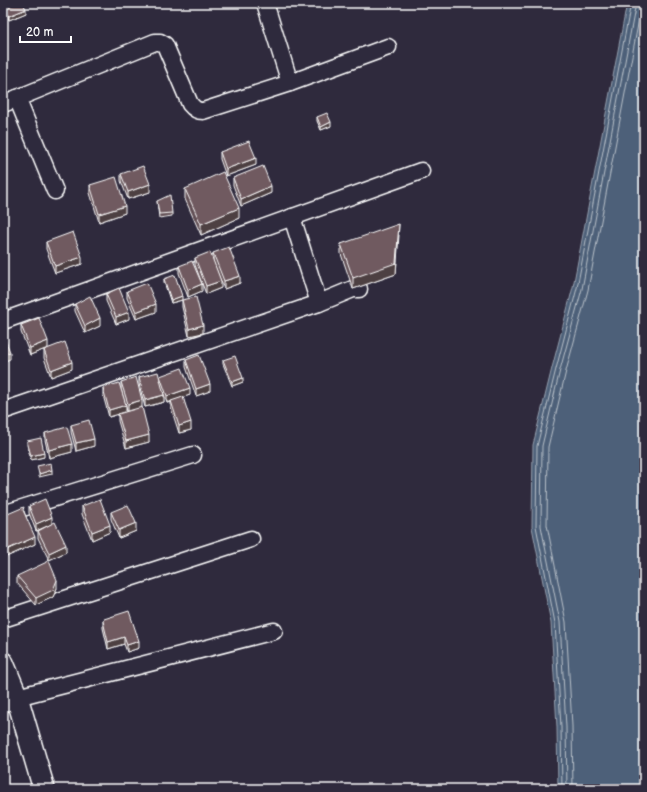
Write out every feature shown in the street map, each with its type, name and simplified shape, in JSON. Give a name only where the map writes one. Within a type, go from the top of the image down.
[{"type":"street","points":[[264,3],[290,83]]},
{"type":"street","points":[[55,191],[10,101],[156,42],[163,43],[165,45],[190,104],[198,111],[203,111],[290,83],[388,47]]},
{"type":"street","points":[[3,322],[421,171]]},
{"type":"street","points":[[292,218],[319,303]]},
{"type":"street","points":[[3,411],[319,303],[353,289],[359,289]]},
{"type":"street","points":[[3,514],[193,455]]},
{"type":"street","points":[[3,619],[251,539]]},
{"type":"street","points":[[10,701],[274,631]]},
{"type":"street","points":[[3,663],[10,701],[44,789]]},
{"type":"water","points":[[627,3],[644,3],[644,789],[558,789],[557,727],[551,623],[532,527],[533,445],[573,287]]},
{"type":"building","points":[[18,3],[23,3],[26,9],[9,16],[5,8]]},
{"type":"building","points":[[3,15],[6,21],[3,22]]},
{"type":"building","points":[[327,113],[331,122],[321,127],[317,117]]},
{"type":"building","points":[[249,141],[256,158],[226,169],[220,152]]},
{"type":"building","points":[[143,166],[150,184],[128,192],[121,174]]},
{"type":"building","points":[[263,166],[271,186],[241,199],[233,178]]},
{"type":"building","points":[[223,172],[239,208],[201,224],[185,189]]},
{"type":"building","points":[[116,177],[125,206],[99,214],[90,185]]},
{"type":"building","points":[[170,195],[172,213],[159,214],[157,201]]},
{"type":"building","points":[[399,224],[396,263],[353,278],[341,244]]},
{"type":"building","points":[[73,232],[82,257],[55,266],[46,242]]},
{"type":"building","points":[[229,247],[240,276],[224,281],[213,253]]},
{"type":"building","points":[[210,252],[221,281],[206,286],[195,258]]},
{"type":"building","points":[[192,261],[202,284],[188,290],[179,266]]},
{"type":"building","points":[[175,275],[182,296],[171,300],[164,279]]},
{"type":"building","points":[[147,283],[156,304],[136,312],[127,291]]},
{"type":"building","points":[[119,288],[129,312],[116,317],[106,294]]},
{"type":"building","points":[[90,296],[100,318],[85,326],[75,304]]},
{"type":"building","points":[[196,297],[203,325],[189,329],[182,300]]},
{"type":"building","points":[[39,318],[48,341],[30,348],[21,325]]},
{"type":"building","points":[[3,334],[10,352],[3,354]]},
{"type":"building","points":[[65,342],[72,362],[51,370],[44,350]]},
{"type":"building","points":[[199,355],[210,384],[196,389],[186,360]]},
{"type":"building","points":[[235,356],[243,378],[232,382],[223,360]]},
{"type":"building","points":[[182,368],[190,388],[167,396],[160,376]]},
{"type":"building","points":[[158,372],[164,395],[145,400],[139,377]]},
{"type":"building","points":[[136,377],[142,400],[128,404],[121,382]]},
{"type":"building","points":[[119,383],[126,405],[109,410],[103,388]]},
{"type":"building","points":[[183,397],[191,422],[179,426],[171,401]]},
{"type":"building","points":[[142,407],[149,435],[126,441],[118,414]]},
{"type":"building","points":[[89,420],[94,439],[76,443],[71,425]]},
{"type":"building","points":[[67,427],[72,444],[49,450],[45,433]]},
{"type":"building","points":[[41,438],[44,453],[31,456],[27,441]]},
{"type":"building","points":[[51,463],[52,470],[39,474],[37,466]]},
{"type":"building","points":[[45,499],[52,517],[36,524],[29,506]]},
{"type":"building","points":[[100,499],[110,525],[92,532],[82,506]]},
{"type":"building","points":[[128,505],[136,523],[119,530],[111,512]]},
{"type":"building","points":[[24,507],[23,510],[35,537],[6,550],[3,544],[3,516]]},
{"type":"building","points":[[55,522],[66,545],[49,553],[38,531]]},
{"type":"building","points":[[49,561],[57,580],[53,590],[36,598],[17,576]]},
{"type":"building","points":[[129,611],[139,641],[127,645],[124,637],[108,642],[103,621],[104,619]]}]
